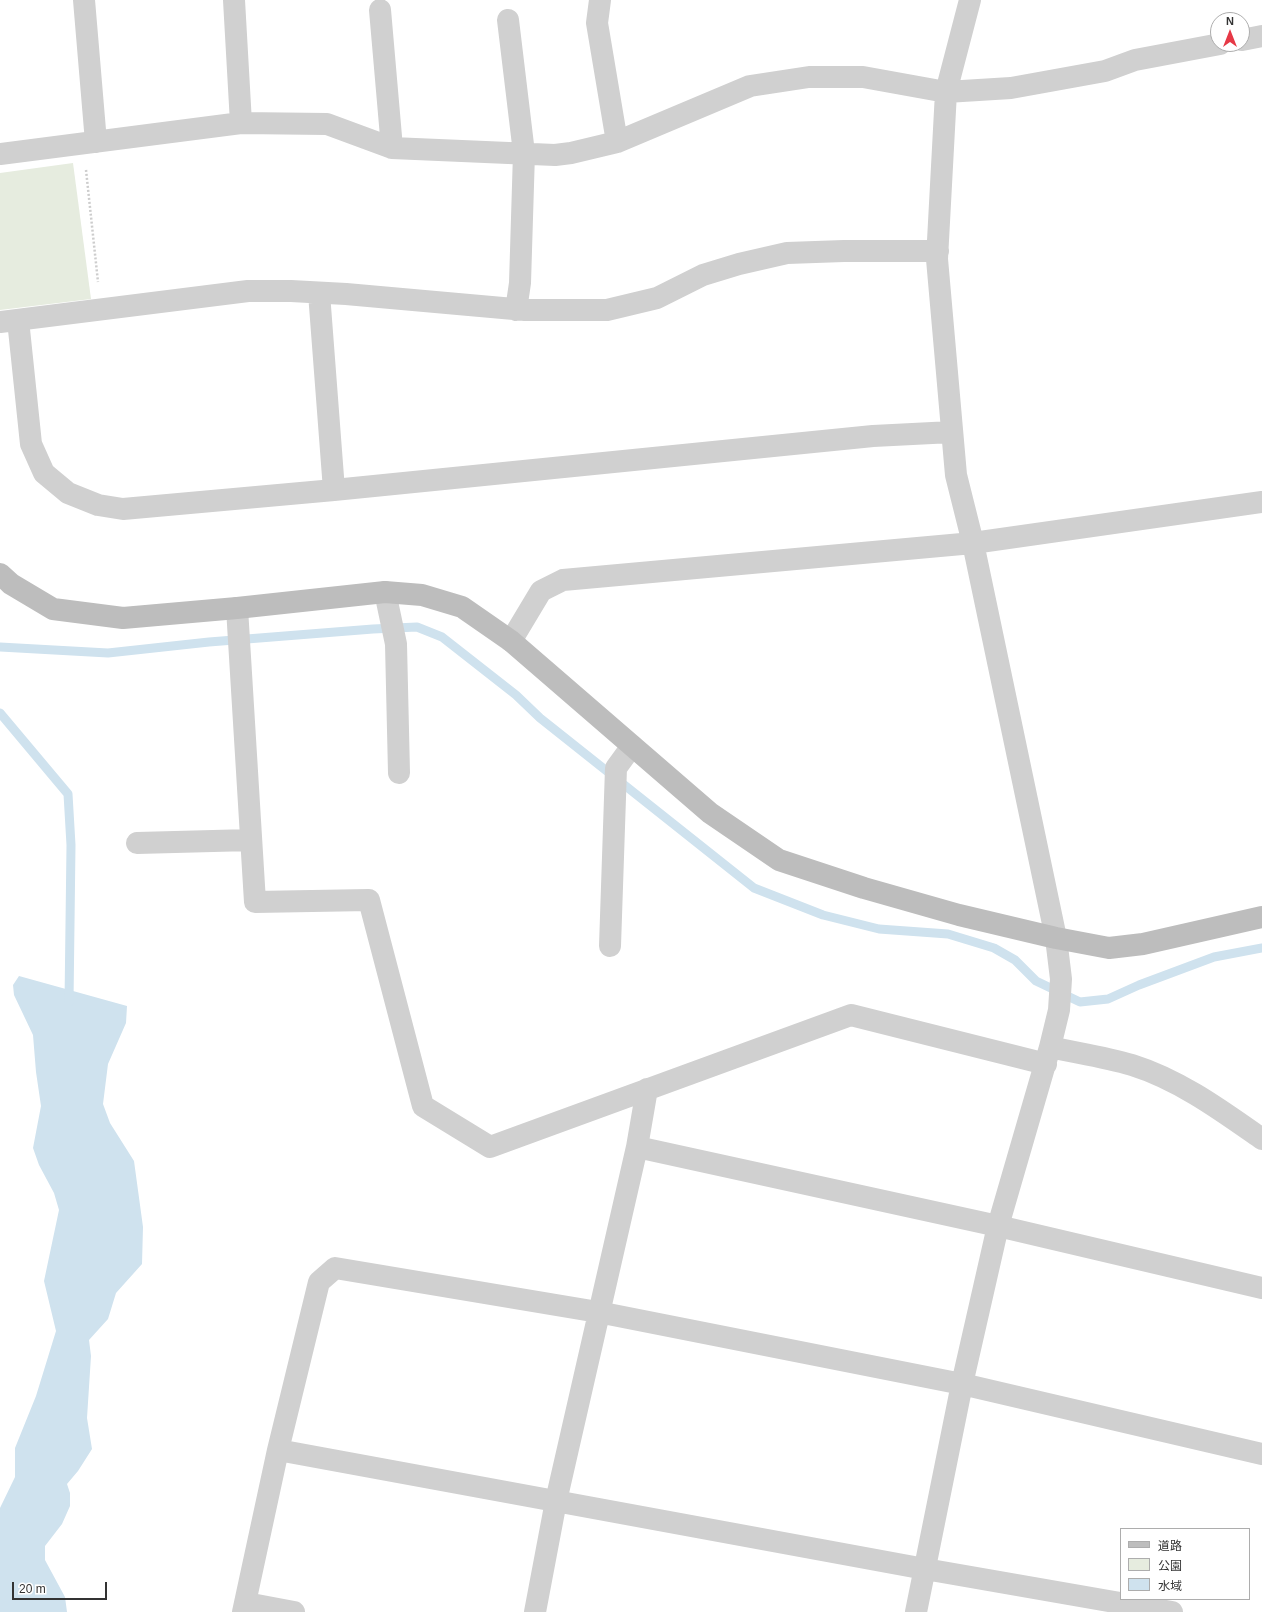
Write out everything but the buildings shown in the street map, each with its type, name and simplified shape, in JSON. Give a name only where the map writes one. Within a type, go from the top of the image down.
[{"type":"street","points":[[84,0],[89,143]]},
{"type":"street","points":[[234,0],[241,123]]},
{"type":"street","points":[[600,0],[597,22],[617,142]]},
{"type":"street","points":[[916,1612],[962,1384],[998,1226],[1048,1056],[1059,1010],[1062,979],[1056,938],[973,543],[956,475],[938,251],[946,92],[970,0]]},
{"type":"street","points":[[380,10],[392,148]]},
{"type":"street","points":[[508,20],[524,153],[520,283],[516,310]]},
{"type":"street","points":[[1250,38],[1262,36]]},
{"type":"street","points":[[0,154],[241,123],[327,124],[392,148],[555,155],[571,153],[617,142],[750,86],[809,77],[863,77],[946,92],[1011,88],[1105,71],[1135,60],[1210,46]]},
{"type":"street","points":[[938,251],[844,251],[787,253],[739,264],[702,275],[657,298],[607,310],[516,310],[291,291],[248,291],[9,321],[31,444],[44,473],[68,493],[98,505],[123,509],[334,490],[873,436],[952,432]]},
{"type":"street","points":[[319,293],[334,490]]},
{"type":"street","points":[[511,641],[541,591],[563,580],[973,543],[1262,502]]},
{"type":"street","points":[[0,574],[11,584],[53,609],[123,618],[237,608],[385,592],[422,594],[462,607],[511,641],[710,813],[779,860],[864,888],[951,913],[1056,938],[1109,948],[1143,944],[1262,917]]},
{"type":"street","points":[[385,592],[396,644],[400,773]]},
{"type":"street","points":[[237,608],[255,902],[369,900],[423,1106],[490,1147],[851,1015],[1048,1056],[1132,1065],[1169,1080],[1215,1107],[1262,1139]]},
{"type":"street","points":[[610,946],[616,768],[632,746]]},
{"type":"street","points":[[137,843],[251,840]]},
{"type":"street","points":[[535,1612],[556,1502],[598,1312],[637,1147],[647,1089]]},
{"type":"street","points":[[637,1147],[998,1226],[1262,1288]]},
{"type":"street","points":[[294,1612],[244,1608],[278,1450],[319,1282],[335,1268],[598,1312],[962,1384],[1262,1454]]},
{"type":"street","points":[[278,1450],[925,1569],[1172,1612]]},
{"type":"path","points":[[89,143],[101,310]]},
{"type":"green space","points":[[73,163],[91,299],[0,310],[0,173]]},
{"type":"water","points":[[19,976],[127,1006],[126,1023],[108,1064],[103,1104],[110,1123],[134,1161],[143,1227],[142,1264],[116,1293],[108,1319],[89,1340],[91,1356],[87,1418],[92,1449],[78,1471],[67,1484],[70,1493],[70,1506],[62,1524],[45,1546],[45,1560],[65,1597],[67,1612],[0,1612],[0,1508],[15,1477],[15,1448],[36,1396],[56,1331],[44,1281],[59,1210],[54,1193],[39,1165],[33,1148],[41,1106],[33,1035],[14,995],[13,985]]},
{"type":"waterway","points":[[0,647],[108,653],[209,642],[417,627],[442,637],[516,695],[540,718],[754,888],[823,915],[879,929],[948,934],[994,948],[1015,960],[1036,981],[1080,1002],[1108,999],[1139,985],[1214,957],[1262,948]]},
{"type":"waterway","points":[[0,713],[68,794],[71,845],[69,1002]]}]
